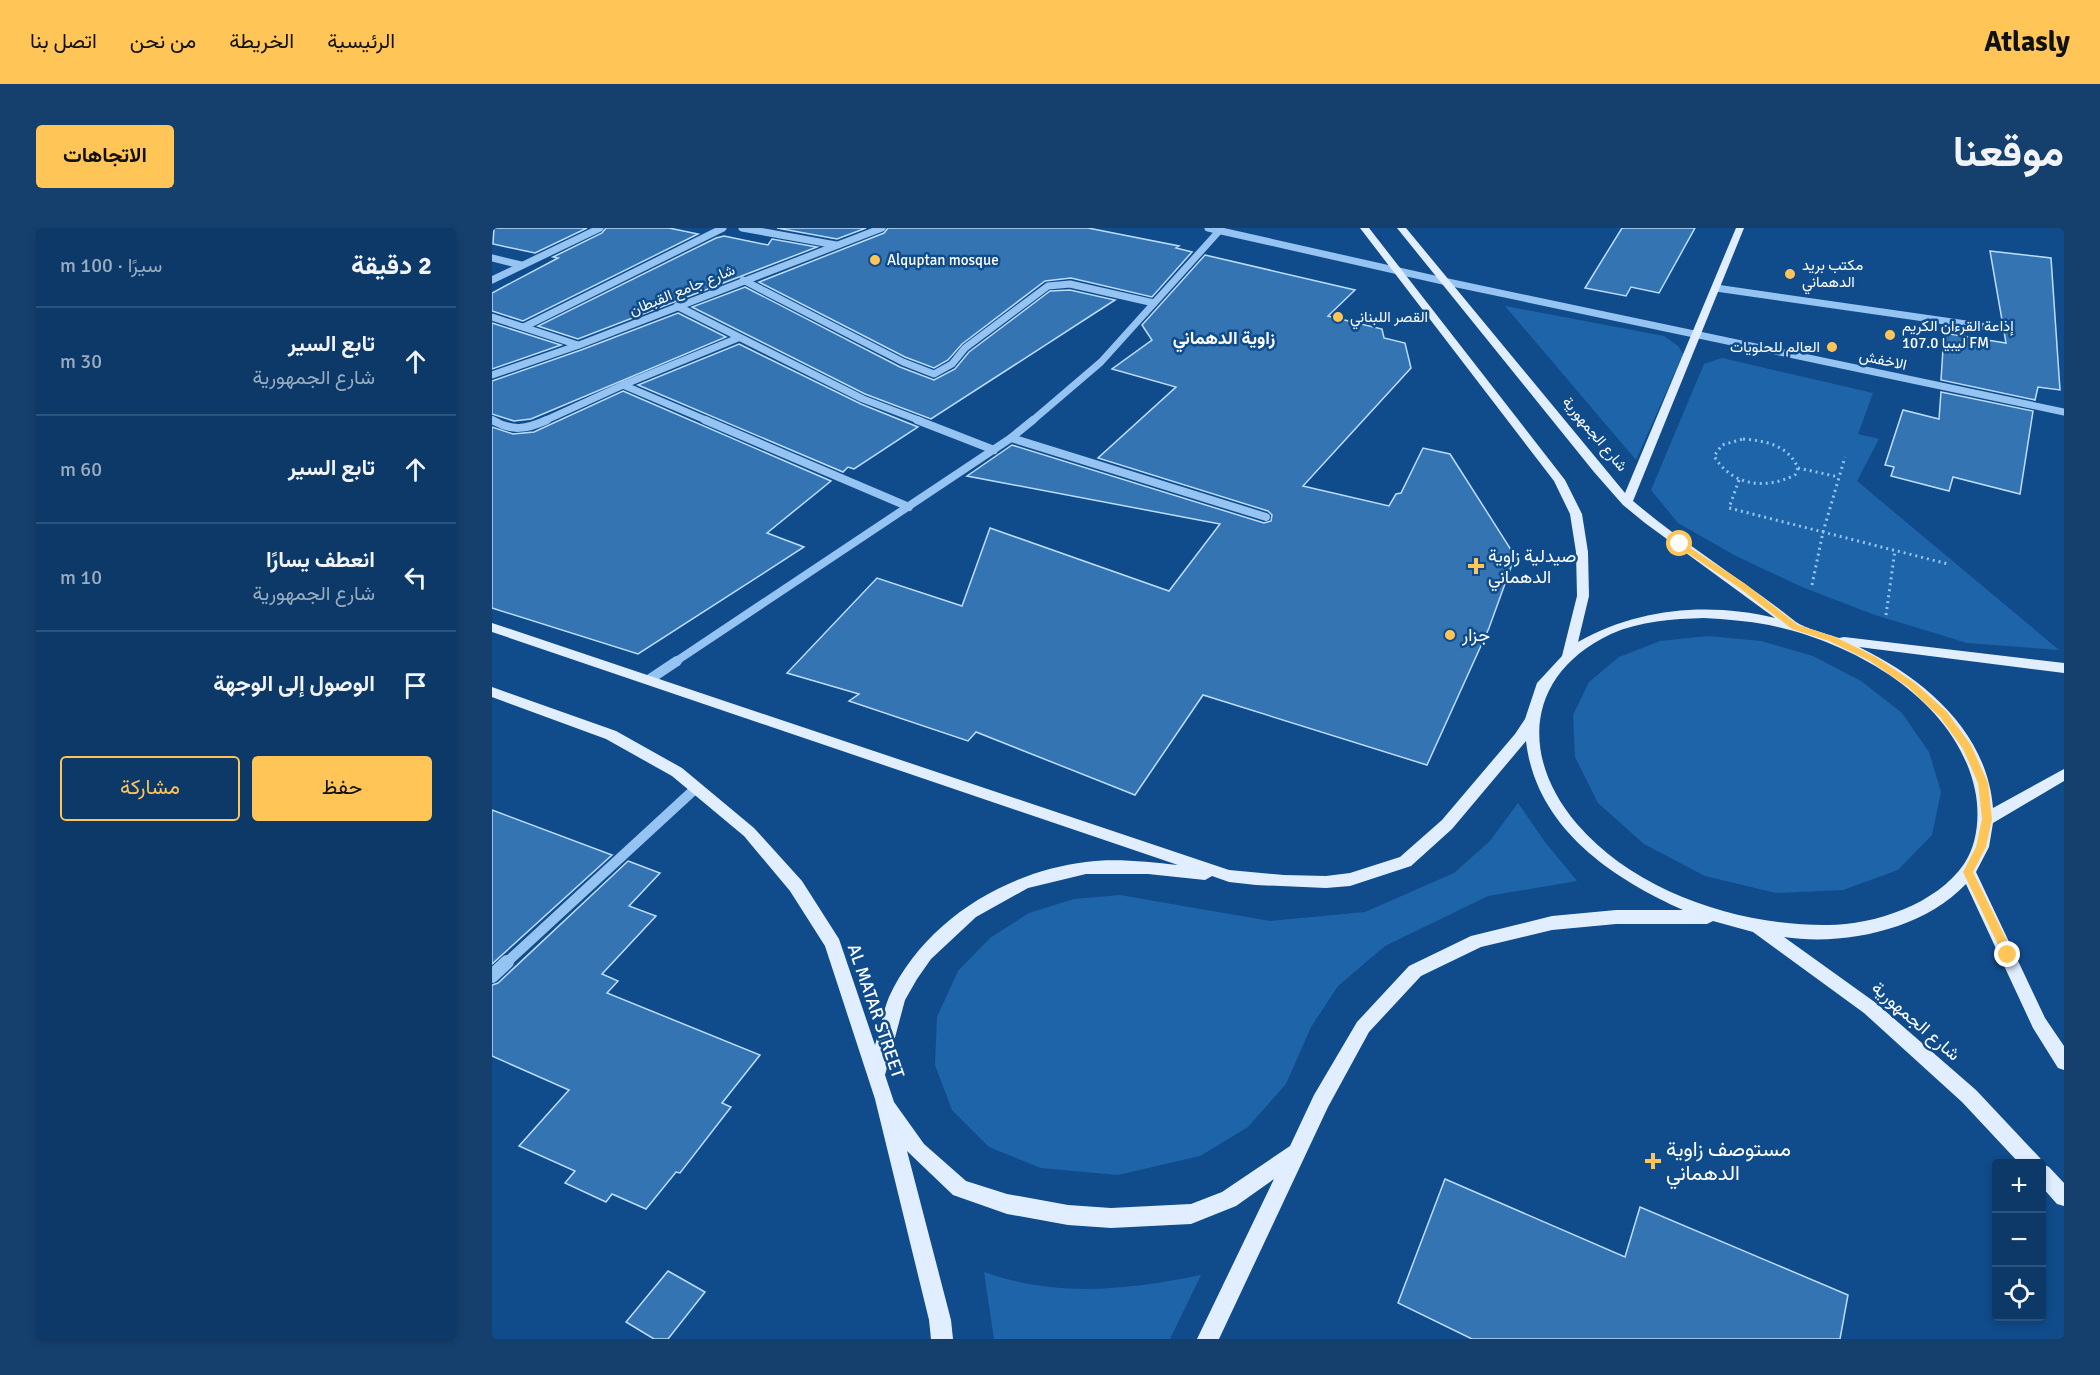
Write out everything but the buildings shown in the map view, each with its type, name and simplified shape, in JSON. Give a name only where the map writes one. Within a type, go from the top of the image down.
[{"type":"main road","points":[[1364,228],[1559,480],[1576,514],[1582,552],[1583,596],[1568,655]]},
{"type":"main road","name":"شارع الجمهورية","points":[[1401,228],[1627,502],[1680,544],[1741,585],[1795,627]]},
{"type":"main road","points":[[1627,502],[1740,228]]},
{"type":"main road","points":[[876,1077],[897,999],[925,954],[970,912],[1024,883],[1086,868],[1148,868],[1276,882],[1343,881],[1409,860],[1452,822],[1531,722],[1543,685],[1568,655],[1600,634],[1619,626],[1650,618],[1684,614],[1720,614],[1757,618],[1795,627],[1832,639],[1873,659],[1912,685],[1943,715],[1968,748],[1983,783],[1987,819],[1981,847],[1968,872],[1950,892],[1890,923],[1849,931],[1804,932],[1757,927],[1714,916],[1659,894],[1611,865],[1574,831],[1548,794],[1533,757],[1531,722]]},
{"type":"main road","points":[[492,627],[1229,876]]},
{"type":"main road","points":[[1832,639],[2064,668]]},
{"type":"main road","name":"AL MATAR STREET","points":[[492,692],[612,735],[677,772],[749,832],[796,886],[832,944],[884,1099],[940,1320],[942,1339]]},
{"type":"main road","points":[[1987,819],[2064,774]]},
{"type":"main road","points":[[1968,872],[2039,1023],[2064,1062]]},
{"type":"main road","points":[[1208,1339],[1321,1101],[1363,1027],[1415,971],[1477,941],[1552,923],[1616,917],[1714,916]]},
{"type":"main road","name":"شارع الجمهورية","points":[[1757,927],[1870,1008],[1969,1095],[2028,1159]]},
{"type":"main road","points":[[884,1099],[917,1150],[960,1188],[1007,1204],[1068,1215],[1111,1218],[1191,1214],[1229,1199],[1296,1153]]},
{"type":"main road","points":[[2046,1177],[2064,1197]]},
{"type":"street","points":[[492,280],[600,228]]},
{"type":"street","points":[[524,327],[723,228]]},
{"type":"street","points":[[742,228],[837,245]]},
{"type":"street","name":"شارع جامع القبطان","points":[[492,375],[579,345],[882,228]]},
{"type":"street","name":"الاخفش","points":[[1208,228],[1395,268],[1443,281],[2064,412]]},
{"type":"street","points":[[650,679],[1011,438],[1101,362],[1220,230]]},
{"type":"street","points":[[492,258],[521,265]]},
{"type":"street","points":[[743,280],[903,362],[934,374],[952,364],[965,348],[1048,286],[1070,284],[1154,303]]},
{"type":"street","points":[[1716,288],[1994,328]]},
{"type":"street","points":[[677,306],[863,399],[994,450]]},
{"type":"street","points":[[492,317],[579,345]]},
{"type":"street","points":[[492,420],[507,429],[526,428],[738,338]]},
{"type":"street","points":[[623,385],[909,507]]},
{"type":"street","points":[[1011,438],[1266,518]]},
{"type":"street","points":[[492,976],[696,788]]},
{"type":"path","points":[[1798,468],[1795,475],[1775,483],[1739,480],[1724,470],[1714,456],[1716,449],[1722,444],[1732,441],[1756,440],[1780,447],[1790,453],[1798,468],[1839,477]]},
{"type":"path","points":[[1812,585],[1823,532],[1845,458]]},
{"type":"path","points":[[1739,480],[1729,508],[1948,564]]},
{"type":"path","points":[[1886,615],[1895,550]]},
{"type":"shaded area","points":[[1505,306],[1664,336],[1678,346],[1683,354],[1636,460]]},
{"type":"shaded area","points":[[1722,358],[1873,393],[1858,434],[1879,439],[1857,481],[2059,650],[1967,643],[1875,615],[1802,587],[1734,555],[1678,523],[1651,490],[1704,364]]},
{"type":"shaded area","points":[[1708,636],[1761,641],[1813,656],[1861,681],[1902,713],[1929,752],[1941,792],[1932,835],[1898,870],[1843,890],[1776,893],[1705,876],[1644,844],[1598,803],[1575,757],[1573,715],[1589,682],[1619,657],[1660,641]]},
{"type":"shaded area","points":[[1518,803],[1545,842],[1577,881],[1488,896],[1385,946],[1338,986],[1311,1027],[1286,1084],[1248,1127],[1200,1156],[1118,1175],[1041,1168],[989,1147],[952,1110],[935,1065],[937,1017],[958,971],[990,938],[1029,913],[1074,899],[1120,895],[1270,921],[1365,912],[1454,873],[1490,841]]},
{"type":"shaded area","points":[[984,1272],[1039,1286],[1092,1289],[1146,1285],[1201,1275],[1170,1339],[994,1339]]},
{"type":"place","name":"Alquptan mosque","points":[[875,260]]},
{"type":"place","name":"مكتب بريد الدهماني","points":[[1790,274]]},
{"type":"place","name":"القصر اللبناني","points":[[1338,317]]},
{"type":"place","name":"إذاعة القرءان الكريم ليبيا 107.0 FM","points":[[1890,335]]},
{"type":"place","name":"العالم للحلويات","points":[[1832,347]]},
{"type":"place","name":"صيدلية زاوية الدهماني","points":[[1476,566]]},
{"type":"place","name":"جزار","points":[[1450,635]]},
{"type":"place","name":"مستوصف زاوية الدهماني","points":[[1653,1161]]},
{"type":"district","name":"زاوية الدهماني","points":[[1224,338]]},
{"type":"route","points":[[1680,544],[1741,585],[1795,627],[1832,639],[1873,659],[1912,685],[1943,715],[1968,748],[1983,783],[1987,819],[1981,847],[1968,872],[2008,955]]}]
